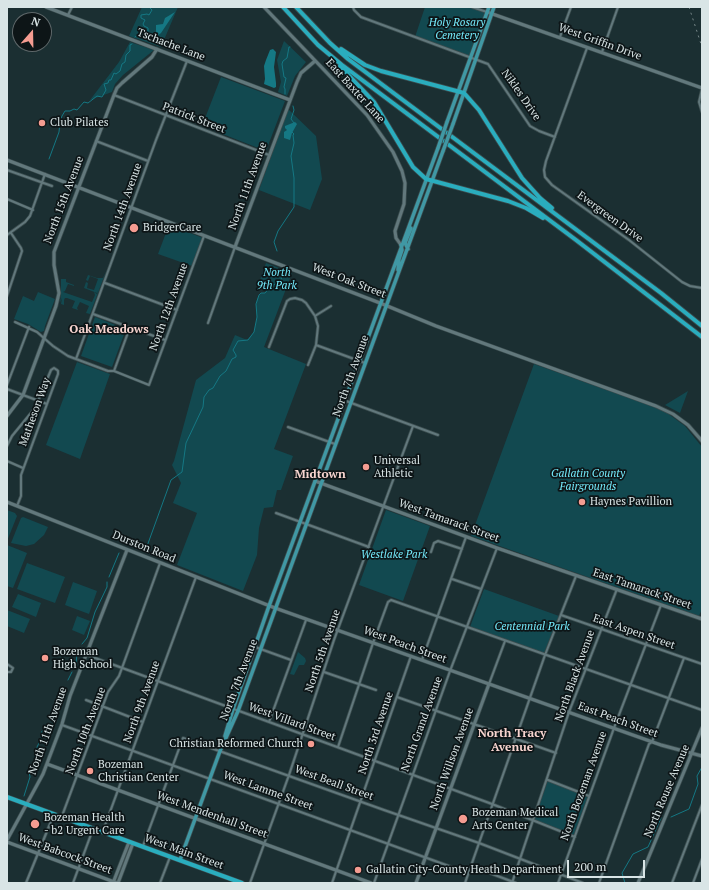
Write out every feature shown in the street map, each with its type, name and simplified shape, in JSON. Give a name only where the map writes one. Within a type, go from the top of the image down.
[{"type":"highway","points":[[283,7],[374,102],[413,167],[426,179],[514,203],[541,217],[576,240]]},
{"type":"highway","points":[[296,7],[330,43],[375,80],[661,293],[702,326]]},
{"type":"highway","points":[[314,26],[344,52],[365,65],[381,71],[464,93],[479,110],[522,178],[540,198],[578,231]]},
{"type":"highway","points":[[318,45],[342,65],[702,336]]},
{"type":"highway","name":"West Main Street","points":[[7,797],[242,883]]},
{"type":"main road","name":"North 7th Avenue","points":[[220,751],[238,711],[350,403],[408,249],[476,59],[489,13],[489,7]]},
{"type":"main road","name":"North 7th Avenue","points":[[180,860],[220,751],[254,647],[438,148],[470,57],[489,13],[494,7]]},
{"type":"main road","points":[[408,249],[405,242],[413,221],[415,209]]},
{"type":"main road","points":[[397,277],[402,250],[401,245]]},
{"type":"street","name":"Tschache Lane","points":[[46,7],[290,100]]},
{"type":"street","points":[[68,16],[72,7]]},
{"type":"street","name":"East Baxter Lane","points":[[264,7],[367,115],[393,152],[405,183],[405,197],[395,235],[401,245]]},
{"type":"street","name":"Nikles Drive","points":[[353,7],[360,17],[485,62],[492,68],[530,126],[555,137]]},
{"type":"street","points":[[472,7],[489,13]]},
{"type":"street","points":[[560,37],[571,7]]},
{"type":"street","points":[[602,52],[618,7]]},
{"type":"street","name":"West Griffin Drive","points":[[489,13],[560,37],[702,89]]},
{"type":"street","name":"Evergreen Drive","points":[[587,47],[545,166],[545,176],[549,182],[580,206],[629,240],[686,285],[702,288]]},
{"type":"street","name":"North 15th Avenue","points":[[7,416],[23,395],[56,306],[59,293],[54,265],[54,252],[117,88],[152,57],[157,49]]},
{"type":"street","name":"North 14th Avenue","points":[[76,359],[105,283],[148,161],[187,61]]},
{"type":"street","name":"North 11th Avenue","points":[[208,323],[269,155],[301,73],[315,61]]},
{"type":"street","points":[[702,89],[699,102],[702,112]]},
{"type":"street","name":"Patrick Street","points":[[114,96],[269,155]]},
{"type":"street","points":[[96,141],[148,161]]},
{"type":"street","name":"West Oak Street","points":[[7,160],[380,302],[436,326],[641,400],[673,414],[688,425],[702,441]]},
{"type":"street","points":[[7,170],[52,186]]},
{"type":"street","points":[[7,235],[25,222],[30,216],[45,174]]},
{"type":"street","points":[[7,200],[33,210]]},
{"type":"street","points":[[7,296],[22,251],[11,233]]},
{"type":"street","name":"North 12th Avenue","points":[[114,371],[149,385],[204,235]]},
{"type":"street","points":[[105,283],[177,310]]},
{"type":"street","points":[[269,347],[287,302],[290,299],[295,298],[302,300],[306,303],[315,316],[318,326],[316,345],[308,365]]},
{"type":"street","points":[[315,316],[331,306]]},
{"type":"street","points":[[93,314],[166,340]]},
{"type":"street","points":[[15,322],[29,327],[61,352],[108,371],[114,371],[130,327]]},
{"type":"street","points":[[7,386],[29,327]]},
{"type":"street","points":[[316,345],[365,363]]},
{"type":"street","name":"Matheson Way","points":[[7,446],[12,436],[30,414],[38,401],[51,370],[54,368],[58,371],[58,374],[23,468],[21,475],[21,496],[17,506]]},
{"type":"street","points":[[7,389],[47,404]]},
{"type":"street","points":[[344,401],[438,435]]},
{"type":"street","name":"North 5th Avenue","points":[[250,883],[279,804],[338,630],[412,426]]},
{"type":"street","points":[[288,427],[335,444]]},
{"type":"street","points":[[7,461],[23,468]]},
{"type":"street","name":"West Tamarack Street","points":[[315,481],[576,576]]},
{"type":"street","name":"Durston Road","points":[[7,502],[275,608]]},
{"type":"street","points":[[276,513],[369,546]]},
{"type":"street","points":[[422,660],[466,537]]},
{"type":"street","points":[[431,552],[435,542],[438,541],[462,549]]},
{"type":"street","name":"North Grand Avenue","points":[[372,883],[413,775],[450,670],[497,548]]},
{"type":"street","name":"North 11th Avenue","points":[[7,840],[40,780],[47,764],[62,724],[70,696],[127,550]]},
{"type":"street","name":"North 10th Avenue","points":[[62,817],[108,692],[119,676],[160,563]]},
{"type":"street","points":[[464,883],[545,655],[576,576]]},
{"type":"street","name":"East Tamarack Street","points":[[576,576],[702,619]]},
{"type":"street","name":"North 9th Avenue","points":[[103,832],[196,577]]},
{"type":"street","points":[[451,579],[481,589]]},
{"type":"street","name":"North Black Avenue","points":[[512,882],[548,780],[569,712],[617,589]]},
{"type":"street","points":[[338,747],[380,622],[390,600],[702,710]]},
{"type":"street","name":"North Bozeman Avenue","points":[[558,883],[614,728],[661,605]]},
{"type":"street","name":"West Peach Street","points":[[275,608],[530,699]]},
{"type":"street","name":"East Aspen Street","points":[[561,615],[702,664]]},
{"type":"street","points":[[269,722],[307,619]]},
{"type":"street","name":"North Willson Avenue","points":[[416,883],[505,641]]},
{"type":"street","points":[[254,647],[291,660]]},
{"type":"street","name":"West Villard Street","points":[[86,655],[450,788],[575,837]]},
{"type":"street","name":"North 3rd Avenue","points":[[332,883],[411,656]]},
{"type":"street","points":[[599,883],[649,744],[652,742],[684,658]]},
{"type":"street","points":[[7,664],[13,668],[11,672],[7,672]]},
{"type":"street","points":[[324,672],[376,690]]},
{"type":"street","points":[[397,697],[556,753]]},
{"type":"street","name":"East Peach Street","points":[[530,699],[652,742],[702,756]]},
{"type":"street","points":[[86,700],[143,722]]},
{"type":"street","name":"West Lamme Street","points":[[62,724],[468,873]]},
{"type":"street","name":"North Rouse Avenue","points":[[638,883],[702,728]]},
{"type":"street","name":"West Beall Street","points":[[173,765],[183,738],[479,843],[583,883]]},
{"type":"street","name":"West Mendenhall Street","points":[[47,764],[372,883]]},
{"type":"street","points":[[143,847],[173,765]]},
{"type":"street","points":[[548,780],[589,796]]},
{"type":"street","points":[[672,883],[702,805]]},
{"type":"street","points":[[26,883],[54,814]]},
{"type":"street","points":[[72,883],[93,829]]},
{"type":"street","name":"West Babcock Street","points":[[7,840],[38,854],[116,883]]},
{"type":"street","points":[[116,883],[131,843]]},
{"type":"street","points":[[160,883],[170,857]]},
{"type":"street","points":[[693,883],[702,859]]},
{"type":"street","points":[[470,866],[516,883]]},
{"type":"green space","points":[[142,7],[178,7],[161,47],[129,36]]},
{"type":"green space","name":"Holy Rosary Cemetery","points":[[425,7],[472,7],[487,12],[470,57],[415,37]]},
{"type":"green space","points":[[284,41],[306,62],[295,76],[287,96],[278,92],[281,82],[277,60]]},
{"type":"green space","points":[[130,42],[154,50],[123,75],[115,84],[112,92],[90,100],[119,62]]},
{"type":"green space","points":[[221,77],[285,101],[266,151],[202,126]]},
{"type":"green space","points":[[288,109],[316,136],[322,179],[310,210],[259,190]]},
{"type":"green space","points":[[169,225],[203,238],[192,266],[158,254]]},
{"type":"green space","name":"North 9th Park","points":[[266,263],[292,273],[264,347],[306,364],[274,449],[293,456],[281,490],[277,490],[273,507],[264,508],[259,528],[257,555],[243,591],[177,565],[197,513],[173,503],[181,483],[172,465],[196,380],[225,358],[235,335],[247,340],[254,332],[257,317],[257,299],[261,293],[265,293],[267,289],[260,280]]},
{"type":"green space","points":[[107,269],[90,314],[86,313],[89,306],[80,302],[77,308],[78,310],[72,308],[75,301],[65,298],[64,305],[61,304],[62,298],[60,303],[61,279],[66,279],[66,282],[74,285],[68,284],[63,292],[92,302],[95,295],[94,292],[97,294],[98,290],[97,293],[84,288],[86,282],[88,283],[87,288],[94,290],[98,279],[90,276],[88,281],[86,280],[88,275],[103,278]]},
{"type":"green space","points":[[38,292],[55,299],[44,331],[41,332],[28,324],[14,319],[23,296],[34,301]]},
{"type":"green space","name":"Oak Meadows","points":[[95,317],[126,329],[112,367],[81,356]]},
{"type":"green space","points":[[77,362],[110,374],[80,459],[46,445]]},
{"type":"green space","name":"Gallatin County Fairgrounds","points":[[534,364],[663,410],[685,426],[702,447],[702,609],[699,616],[471,536]]},
{"type":"green space","points":[[688,391],[680,413],[665,405]]},
{"type":"green space","points":[[7,510],[15,513],[17,516],[7,541]]},
{"type":"green space","name":"Westlake Park","points":[[386,510],[430,526],[403,601],[359,585]]},
{"type":"green space","points":[[23,517],[48,527],[44,535],[34,544],[26,546],[11,543],[21,518]]},
{"type":"green space","points":[[7,545],[27,553],[13,588],[7,586]]},
{"type":"green space","points":[[27,563],[65,577],[55,603],[17,589]]},
{"type":"green space","points":[[73,582],[97,591],[89,614],[65,605]]},
{"type":"green space","name":"Centennial Park","points":[[484,589],[559,616],[544,653],[470,627]]},
{"type":"green space","points":[[18,594],[41,603],[36,617],[12,607]]},
{"type":"green space","points":[[7,610],[30,619],[24,633],[7,626]]},
{"type":"green space","points":[[77,616],[90,621],[84,635],[72,630]]},
{"type":"green space","points":[[298,652],[305,658],[306,661],[304,665],[299,665],[294,675],[290,674]]},
{"type":"green space","points":[[548,780],[589,796],[575,837],[534,820]]},
{"type":"shaded area","points":[[175,12],[161,33],[156,37],[156,25],[163,24],[165,18]]},
{"type":"shaded area","points":[[273,49],[276,52],[274,67],[276,87],[274,88],[264,84],[264,66],[270,50]]},
{"type":"shaded area","points":[[295,122],[297,124],[290,140],[284,138],[284,132],[287,130],[285,126]]},
{"type":"waterway","points":[[135,37],[138,35],[145,38],[148,35],[148,28],[144,26],[143,24],[145,20],[141,18],[141,15],[149,15],[152,10],[149,7],[141,7]]},
{"type":"waterway","points":[[49,159],[59,132],[60,121],[65,111],[74,109],[77,110],[84,102],[88,103],[97,96],[102,97],[106,90],[104,84],[111,80],[114,73],[116,74],[120,71],[122,64],[125,62],[126,55],[130,51],[130,45],[132,44]]},
{"type":"waterway","points":[[285,94],[284,87],[286,78],[284,77],[282,64],[287,58],[290,47]]},
{"type":"waterway","points":[[293,106],[294,110],[291,119],[294,123]]},
{"type":"waterway","points":[[277,251],[274,242],[278,231],[294,207],[294,178],[291,156],[294,143],[294,134],[292,132]]},
{"type":"waterway","points":[[129,545],[146,549],[171,480],[182,472],[186,443],[203,407],[204,397],[209,390],[213,388],[220,376],[226,371],[232,359],[236,357],[233,350],[238,341],[248,340],[254,332],[257,317],[256,304],[259,295],[261,293],[265,293],[271,286],[280,282],[283,274]]},
{"type":"waterway","points":[[109,577],[119,553]]},
{"type":"waterway","points":[[82,644],[87,638],[95,612],[107,587],[107,582]]},
{"type":"waterway","points":[[74,666],[76,664],[77,654]]},
{"type":"waterway","points":[[68,680],[72,672]]},
{"type":"waterway","points":[[24,796],[30,777],[29,772],[34,766],[35,756],[39,754],[37,747],[41,739],[42,731],[53,724],[56,715],[55,709],[59,706],[65,689]]},
{"type":"waterway","points":[[671,817],[689,809],[698,784],[697,776],[702,767]]},
{"type":"waterway","points":[[625,883],[622,873],[633,854],[648,847],[661,818]]},
{"type":"railway","points":[[689,7],[702,47]]},
{"type":"place","name":"Club Pilates","points":[[42,123]]},
{"type":"place","name":"BridgerCare","points":[[134,228]]},
{"type":"place","name":"Universal Athletic","points":[[366,467]]},
{"type":"place","name":"Haynes Pavillion","points":[[582,502]]},
{"type":"place","name":"Bozeman High School","points":[[45,658]]},
{"type":"place","name":"Christian Reformed Church","points":[[311,744]]},
{"type":"place","name":"Bozeman Christian Center","points":[[90,771]]},
{"type":"place","name":"Bozeman Medical Arts Center","points":[[463,819]]},
{"type":"place","name":"Bozeman Health - b2 Urgent Care","points":[[35,824]]},
{"type":"place","name":"Gallatin City-County Heath Department","points":[[358,870]]},
{"type":"district","name":"Oak Meadows","points":[[109,330]]},
{"type":"district","name":"Midtown","points":[[320,475]]},
{"type":"district","name":"North Tracy Avenue","points":[[512,741]]}]
